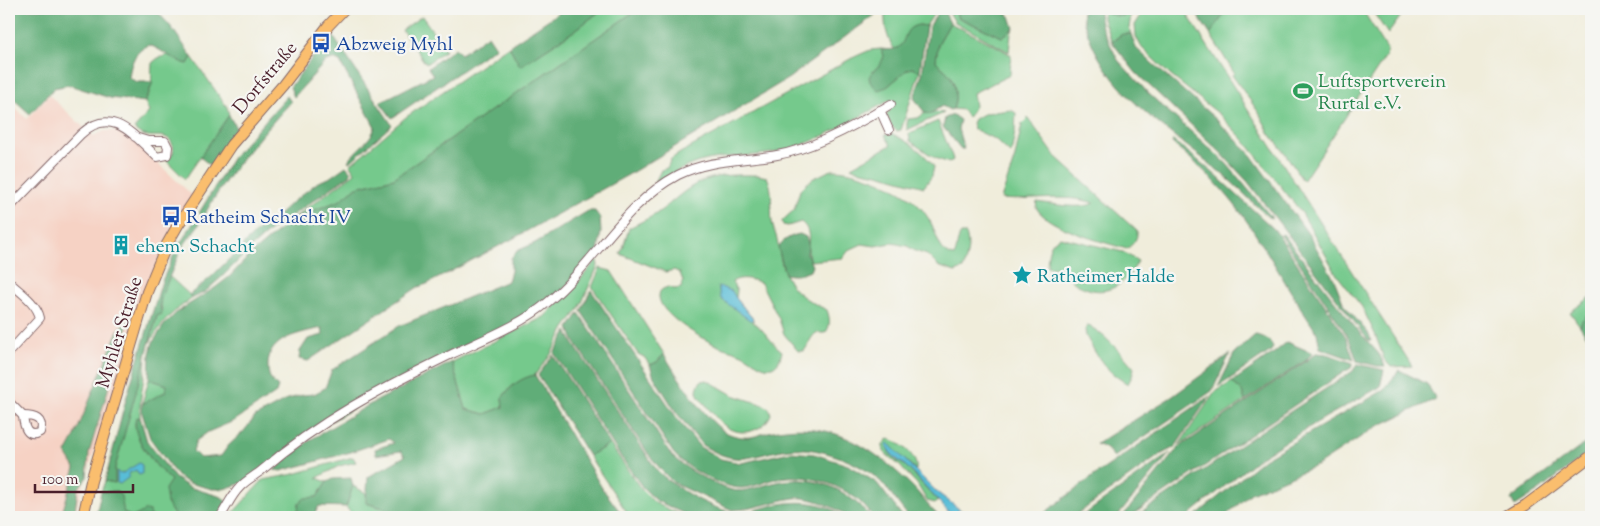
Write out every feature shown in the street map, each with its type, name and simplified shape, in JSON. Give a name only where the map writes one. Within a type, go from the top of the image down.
[{"type":"main road","name":"Dorfstraße","points":[[231,145],[283,85],[328,26],[344,9]]},
{"type":"main road","name":"Myhler Straße","points":[[83,517],[91,481],[152,276],[178,225],[231,145]]},
{"type":"main road","points":[[1506,517],[1526,505],[1591,456]]},
{"type":"street","points":[[220,517],[241,485],[312,431],[390,384],[500,332],[548,302],[576,275],[640,202],[659,187],[696,167],[723,161],[778,155],[813,145],[891,104]]},
{"type":"street","points":[[880,110],[889,130]]},
{"type":"street","points":[[9,208],[89,126],[99,122],[109,122],[120,125],[135,137]]},
{"type":"street","points":[[9,282],[31,302],[39,312],[40,318],[9,352]]},
{"type":"street","points":[[9,402],[23,416]]},
{"type":"shaded area","points":[[49,95],[93,136],[105,131],[116,131],[132,139],[192,195],[165,243],[83,485],[77,507],[77,517],[9,517],[9,102],[27,119]]},
{"type":"green space","points":[[9,9],[155,9],[172,28],[192,57],[188,64],[149,45],[140,50],[133,62],[129,77],[136,82],[153,82],[145,102],[110,98],[69,85],[54,88],[30,114],[9,95]]},
{"type":"green space","points":[[561,9],[603,9],[574,31],[520,66],[509,46],[558,13]]},
{"type":"green space","points":[[603,9],[638,9],[394,178],[357,187],[339,201],[295,217],[355,173],[350,165],[406,117],[509,46],[520,66],[574,31]]},
{"type":"green space","points":[[638,9],[872,9],[875,15],[789,78],[628,175],[516,237],[418,287],[308,361],[299,359],[300,351],[308,339],[323,335],[322,328],[296,334],[280,342],[270,355],[268,364],[270,377],[278,387],[276,393],[234,421],[208,432],[196,441],[193,451],[200,458],[221,456],[255,417],[288,399],[314,394],[325,388],[332,370],[399,326],[508,281],[511,271],[511,258],[517,251],[535,243],[588,211],[595,211],[600,218],[601,232],[598,253],[551,303],[426,367],[318,429],[251,480],[224,489],[212,489],[189,483],[177,476],[150,438],[142,413],[142,404],[165,392],[167,385],[149,379],[150,353],[153,342],[164,325],[177,312],[229,277],[251,254],[295,217],[339,201],[357,187],[394,178]]},
{"type":"green space","points":[[885,9],[937,9],[926,26],[919,25],[902,45],[895,50],[886,30]]},
{"type":"green space","points":[[940,9],[943,9],[950,23],[938,44],[936,61],[951,77],[955,90],[955,100],[953,109],[950,110],[942,106],[930,114],[925,113],[914,98],[922,74],[929,27]]},
{"type":"green space","points":[[947,9],[956,9],[957,17],[1002,37],[1014,28],[1011,33],[1009,52],[955,22]]},
{"type":"green space","points":[[956,9],[1000,9],[1010,16],[1014,28],[1002,37],[957,17]]},
{"type":"green space","points":[[1083,9],[1100,9],[1099,14],[1102,28],[1118,60],[1149,94],[1226,163],[1272,218],[1268,217],[1227,178],[1163,128],[1127,95],[1098,56],[1085,25]]},
{"type":"green space","points":[[1103,9],[1136,9],[1124,16],[1115,16]]},
{"type":"green space","points":[[1145,9],[1184,9],[1412,366],[1391,367],[1384,359],[1362,307],[1337,275],[1302,213],[1243,139],[1219,114],[1170,75],[1142,48],[1136,37],[1135,25]]},
{"type":"green space","points":[[1193,9],[1228,9],[1210,34]]},
{"type":"green space","name":"Luftsportverein Rurtal e.V.","points":[[1228,9],[1362,9],[1387,49],[1386,56],[1303,181],[1232,75],[1234,73],[1210,34]]},
{"type":"green space","points":[[1371,9],[1406,9],[1388,34]]},
{"type":"green space","points":[[1103,10],[1116,16],[1131,15],[1129,28],[1131,34],[1120,36],[1112,42],[1103,19]]},
{"type":"green space","points":[[422,16],[446,50],[426,64],[402,30]]},
{"type":"green space","points":[[950,23],[1011,55],[1010,75],[973,93],[975,106],[968,118],[963,110],[953,109],[955,95],[953,81],[936,61],[938,44]]},
{"type":"green space","points":[[926,26],[920,71],[912,68],[908,69],[887,87],[878,90],[870,82],[869,77],[882,62],[881,49],[891,50],[898,48],[908,31],[912,27]]},
{"type":"green space","points":[[331,33],[392,125],[350,162],[348,161],[367,141],[375,127],[340,62],[333,59],[326,61],[294,97],[290,87]]},
{"type":"green space","points":[[1122,34],[1131,34],[1136,48],[1217,120],[1251,155],[1309,235],[1334,279],[1344,305],[1369,334],[1371,340],[1368,340],[1248,182],[1220,152],[1136,73],[1112,42]]},
{"type":"green space","points":[[488,35],[496,47],[392,118],[380,102],[433,75],[428,68],[455,48],[461,54]]},
{"type":"green space","points":[[881,49],[883,60],[872,72],[887,87],[908,69],[912,68],[920,71],[901,130],[897,131],[893,128],[886,114],[894,106],[891,100],[800,146],[765,154],[699,162],[681,169],[654,184],[661,170],[667,168],[671,159],[680,153],[852,58],[870,50]]},
{"type":"green space","points":[[168,55],[188,64],[192,57],[227,107],[229,115],[185,179],[166,160],[173,153],[173,146],[168,138],[145,136],[134,129],[149,112],[145,102],[151,86],[152,63],[158,58]]},
{"type":"green space","points":[[287,96],[291,102],[244,157],[222,186],[203,217],[199,213],[233,157]]},
{"type":"green space","points":[[1011,110],[1016,113],[1011,154],[996,140],[974,129],[972,123],[974,119],[986,113]]},
{"type":"green space","points":[[925,113],[944,113],[907,130],[908,119],[918,118]]},
{"type":"green space","points":[[229,115],[236,128],[211,166],[200,157]]},
{"type":"green space","points":[[953,115],[960,120],[958,129],[964,149],[961,149],[943,127],[945,118]]},
{"type":"green space","points":[[1028,118],[1056,157],[1137,231],[1135,241],[1127,249],[1077,234],[1051,222],[1036,207],[1037,202],[1075,206],[1094,203],[1060,198],[1001,199],[1015,157],[1022,124]]},
{"type":"green space","points":[[938,121],[952,156],[953,160],[949,163],[935,158],[910,141],[910,133]]},
{"type":"green space","points":[[890,133],[915,147],[934,167],[932,176],[924,187],[851,167],[891,145],[885,135]]},
{"type":"green space","points":[[1173,140],[1211,171],[1275,230],[1346,337],[1354,360],[1320,348],[1317,333],[1242,214],[1214,182],[1172,143]]},
{"type":"green space","points":[[346,166],[351,172],[350,175],[270,231],[205,292],[193,298],[189,295],[211,277],[259,229],[272,221],[318,182],[329,178]]},
{"type":"green space","points":[[831,170],[841,170],[877,180],[910,198],[927,216],[939,243],[945,252],[949,254],[954,256],[959,236],[966,234],[968,252],[963,269],[955,272],[938,266],[927,255],[907,246],[892,243],[875,246],[862,244],[849,250],[843,258],[810,261],[808,255],[808,235],[805,226],[801,222],[788,226],[783,225],[782,221],[794,210],[800,190],[812,179]]},
{"type":"green space","points":[[758,175],[767,177],[769,182],[772,222],[780,258],[787,278],[792,286],[805,298],[827,310],[829,319],[829,325],[825,333],[816,333],[804,351],[798,351],[784,334],[779,319],[761,283],[746,279],[732,282],[737,291],[736,298],[753,319],[753,322],[782,351],[778,362],[772,367],[764,367],[742,354],[701,337],[682,325],[666,311],[661,304],[660,291],[668,287],[674,289],[681,288],[683,281],[680,273],[674,270],[666,272],[620,254],[629,228],[656,214],[696,184],[704,180],[723,176]]},
{"type":"green space","points":[[196,219],[200,223],[181,249],[161,297],[162,314],[157,316],[155,323],[115,468],[115,483],[105,481],[126,399],[162,281],[177,248]]},
{"type":"green space","points":[[800,234],[806,237],[808,243],[807,254],[812,266],[810,271],[804,273],[795,275],[785,274],[778,247],[788,238]]},
{"type":"green space","points":[[1283,234],[1354,326],[1379,354],[1385,366],[1357,361],[1347,335],[1281,235]]},
{"type":"green space","points":[[1060,237],[1123,252],[1138,261],[1127,277],[1114,288],[1097,291],[1088,289],[1075,283],[1059,266],[1052,268],[1047,266],[1051,245]]},
{"type":"green space","points":[[597,259],[598,266],[579,309],[565,328],[551,354],[535,375],[521,380],[509,390],[502,398],[503,407],[485,414],[466,409],[452,362],[544,317],[580,280]]},
{"type":"green space","points":[[600,268],[611,271],[664,354],[657,362],[650,365],[644,357],[638,354],[592,287]]},
{"type":"green space","points":[[170,277],[193,298],[169,317],[150,342],[157,316],[162,309],[160,301],[162,293]]},
{"type":"green space","points":[[591,290],[679,421],[700,447],[721,459],[741,463],[790,452],[814,454],[848,465],[877,483],[903,517],[874,517],[851,495],[815,479],[787,477],[742,488],[714,481],[684,463],[672,451],[581,311]]},
{"type":"green space","points":[[1591,297],[1591,311],[1582,320],[1580,326],[1570,312]]},
{"type":"green space","points":[[1591,311],[1591,343],[1580,326],[1582,320]]},
{"type":"green space","points":[[579,313],[672,456],[684,466],[717,485],[737,491],[788,480],[815,481],[839,490],[871,517],[848,517],[822,503],[800,498],[786,499],[748,509],[732,510],[674,483],[649,455],[574,341],[569,328]]},
{"type":"green space","points":[[129,320],[89,453],[87,477],[78,489],[74,517],[61,517],[75,468],[66,453],[74,438],[118,330]]},
{"type":"green space","points":[[1087,326],[1105,337],[1134,368],[1128,384],[1113,374],[1098,357],[1086,336],[1085,330]]},
{"type":"green space","points":[[567,331],[656,469],[672,483],[707,504],[730,512],[744,513],[780,504],[799,502],[828,507],[844,517],[691,517],[657,501],[643,488],[621,457],[554,353]]},
{"type":"green space","points":[[1255,335],[1263,337],[1270,342],[1273,347],[1271,351],[1218,387],[1234,354]]},
{"type":"green space","points":[[1287,342],[1313,353],[1305,361],[1245,401],[1242,391],[1232,382]]},
{"type":"green space","points":[[1316,353],[1327,354],[1353,363],[1351,368],[1129,517],[1122,517],[1178,448]]},
{"type":"green space","points":[[146,354],[140,417],[136,418],[135,426],[141,443],[152,461],[171,480],[167,503],[175,517],[151,517],[150,511],[133,517],[115,517],[117,491],[101,492],[105,481],[115,483],[115,468]]},
{"type":"green space","points":[[664,354],[700,407],[725,432],[731,435],[748,437],[767,432],[803,428],[826,431],[844,437],[866,448],[895,470],[940,517],[909,517],[884,485],[872,474],[850,462],[826,453],[813,450],[791,449],[747,458],[738,458],[716,453],[702,445],[676,412],[654,377],[650,365],[657,362]]},
{"type":"green space","points":[[1230,354],[1212,391],[1114,457],[1107,449],[1096,444],[1173,396]]},
{"type":"green space","points":[[553,355],[610,444],[589,456],[538,375]]},
{"type":"green space","points":[[452,362],[466,409],[485,414],[503,407],[502,398],[516,383],[535,375],[602,488],[624,517],[400,517],[393,511],[366,503],[368,477],[405,456],[401,451],[376,455],[375,449],[394,443],[389,439],[351,452],[281,471],[274,470],[310,440],[367,406]]},
{"type":"green space","points":[[1357,364],[1384,370],[1380,387],[1259,458],[1187,517],[1135,517],[1353,371]]},
{"type":"green space","points":[[1399,370],[1427,384],[1436,399],[1376,427],[1318,465],[1251,493],[1224,517],[1194,517],[1264,459],[1384,390]]},
{"type":"green space","points":[[149,379],[167,385],[165,392],[142,404]]},
{"type":"green space","points":[[707,380],[733,395],[769,408],[771,414],[768,420],[759,428],[747,432],[734,431],[728,428],[722,424],[698,394],[697,388],[701,381]]},
{"type":"green space","points":[[1232,382],[1242,391],[1245,401],[1179,445],[1215,392]]},
{"type":"green space","points":[[1210,396],[1175,447],[1160,455],[1073,517],[1039,517],[1095,475]]},
{"type":"green space","points":[[140,417],[147,441],[175,478],[189,487],[222,497],[227,503],[222,517],[175,517],[167,503],[165,489],[171,480],[146,452],[137,434],[136,418]]},
{"type":"green space","points":[[889,439],[899,443],[908,451],[915,461],[916,470],[888,444],[889,452],[896,460],[906,466],[938,501],[935,503],[927,501],[917,484],[886,454],[883,450],[883,445]]},
{"type":"green space","points":[[1591,439],[1591,450],[1540,490],[1515,506],[1511,499]]},
{"type":"green space","points":[[610,444],[641,489],[655,503],[685,517],[630,517],[589,456]]},
{"type":"green space","points":[[1170,453],[1117,517],[1079,517],[1085,514]]},
{"type":"green space","points":[[353,457],[356,462],[339,466],[317,478],[327,482],[317,497],[312,498],[290,517],[229,517],[263,480],[294,474]]},
{"type":"green space","points":[[351,478],[353,486],[346,507],[319,506],[313,517],[290,517],[298,511],[299,503],[305,498],[317,497],[327,482],[333,479]]},
{"type":"green space","points":[[353,486],[366,493],[366,503],[393,511],[400,517],[354,517],[346,507]]},
{"type":"green space","points":[[117,491],[121,496],[124,513],[133,517],[100,517],[96,515],[101,492]]},
{"type":"green space","points":[[146,510],[150,511],[151,517],[133,517]]},
{"type":"water","points":[[718,286],[732,291],[753,319],[751,321],[721,299]]},
{"type":"water","points":[[888,443],[938,493],[963,512],[965,517],[952,516],[908,468],[893,455],[886,445]]},
{"type":"water","points":[[139,463],[142,465],[142,474],[139,475],[136,470],[129,473],[129,477],[120,484],[117,483],[117,471],[120,474],[123,473]]},
{"type":"place","name":"Abzweig Myhl","points":[[321,43]]},
{"type":"place","name":"Luftsportverein Rurtal e.V.","points":[[1303,91]]},
{"type":"place","name":"Ratheim Schacht IV","points":[[171,216]]},
{"type":"place","name":"ehem. Schacht","points":[[121,245]]},
{"type":"place","name":"Ratheimer Halde","points":[[1022,275]]}]
